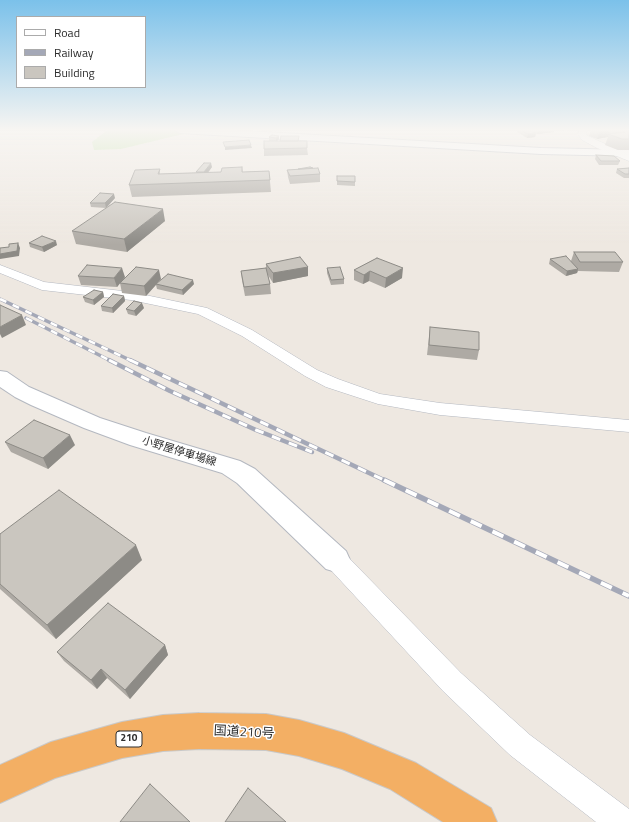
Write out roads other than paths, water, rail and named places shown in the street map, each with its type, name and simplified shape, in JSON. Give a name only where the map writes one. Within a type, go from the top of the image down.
[{"type":"highway","name":"国道210号","points":[[0,784],[51,761],[122,740],[163,733],[266,732],[299,738],[344,751],[403,776],[477,822]]},
{"type":"street","points":[[0,269],[42,286],[131,296],[202,311],[248,333],[311,373],[332,383],[378,399],[440,409],[629,426]]},
{"type":"street","name":"小野屋停車場線","points":[[0,377],[22,392],[92,423],[138,439],[231,467],[246,476],[336,560]]},
{"type":"street","points":[[336,560],[452,682],[520,745],[621,822]]},
{"type":"railway","points":[[0,299],[132,361]]},
{"type":"railway","points":[[26,318],[111,361]]},
{"type":"railway","points":[[109,360],[170,391],[256,430],[312,452]]},
{"type":"railway","points":[[130,360],[386,481]]},
{"type":"railway","points":[[384,480],[629,596]]}]
